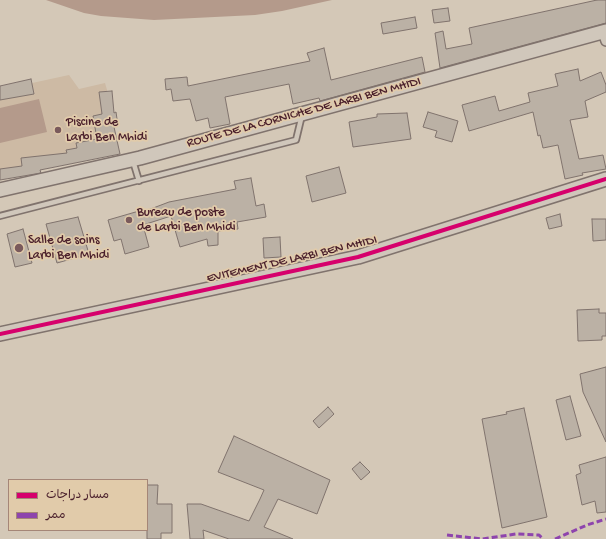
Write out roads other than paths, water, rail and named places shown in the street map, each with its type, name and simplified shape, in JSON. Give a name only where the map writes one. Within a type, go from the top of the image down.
[{"type":"main road","name":"ROUTE DE LA CORNICHE DE LARBI BEN MHIDI","points":[[0,190],[133,159],[303,113],[605,35]]},
{"type":"main road","name":"EVITEMENT DE LARBI BEN MHIDI","points":[[0,334],[358,257],[606,179]]},
{"type":"lane","points":[[0,216],[296,140],[303,113]]},
{"type":"lane","points":[[133,159],[139,181]]},
{"type":"place","name":"Piscine de Larbi Ben Mhidi","points":[[58,130]]},
{"type":"place","name":"Bureau de poste de Larbi Ben Mhidi","points":[[129,220]]},
{"type":"place","name":"Salle de soins Larbi Ben Mhidi","points":[[19,248]]}]
